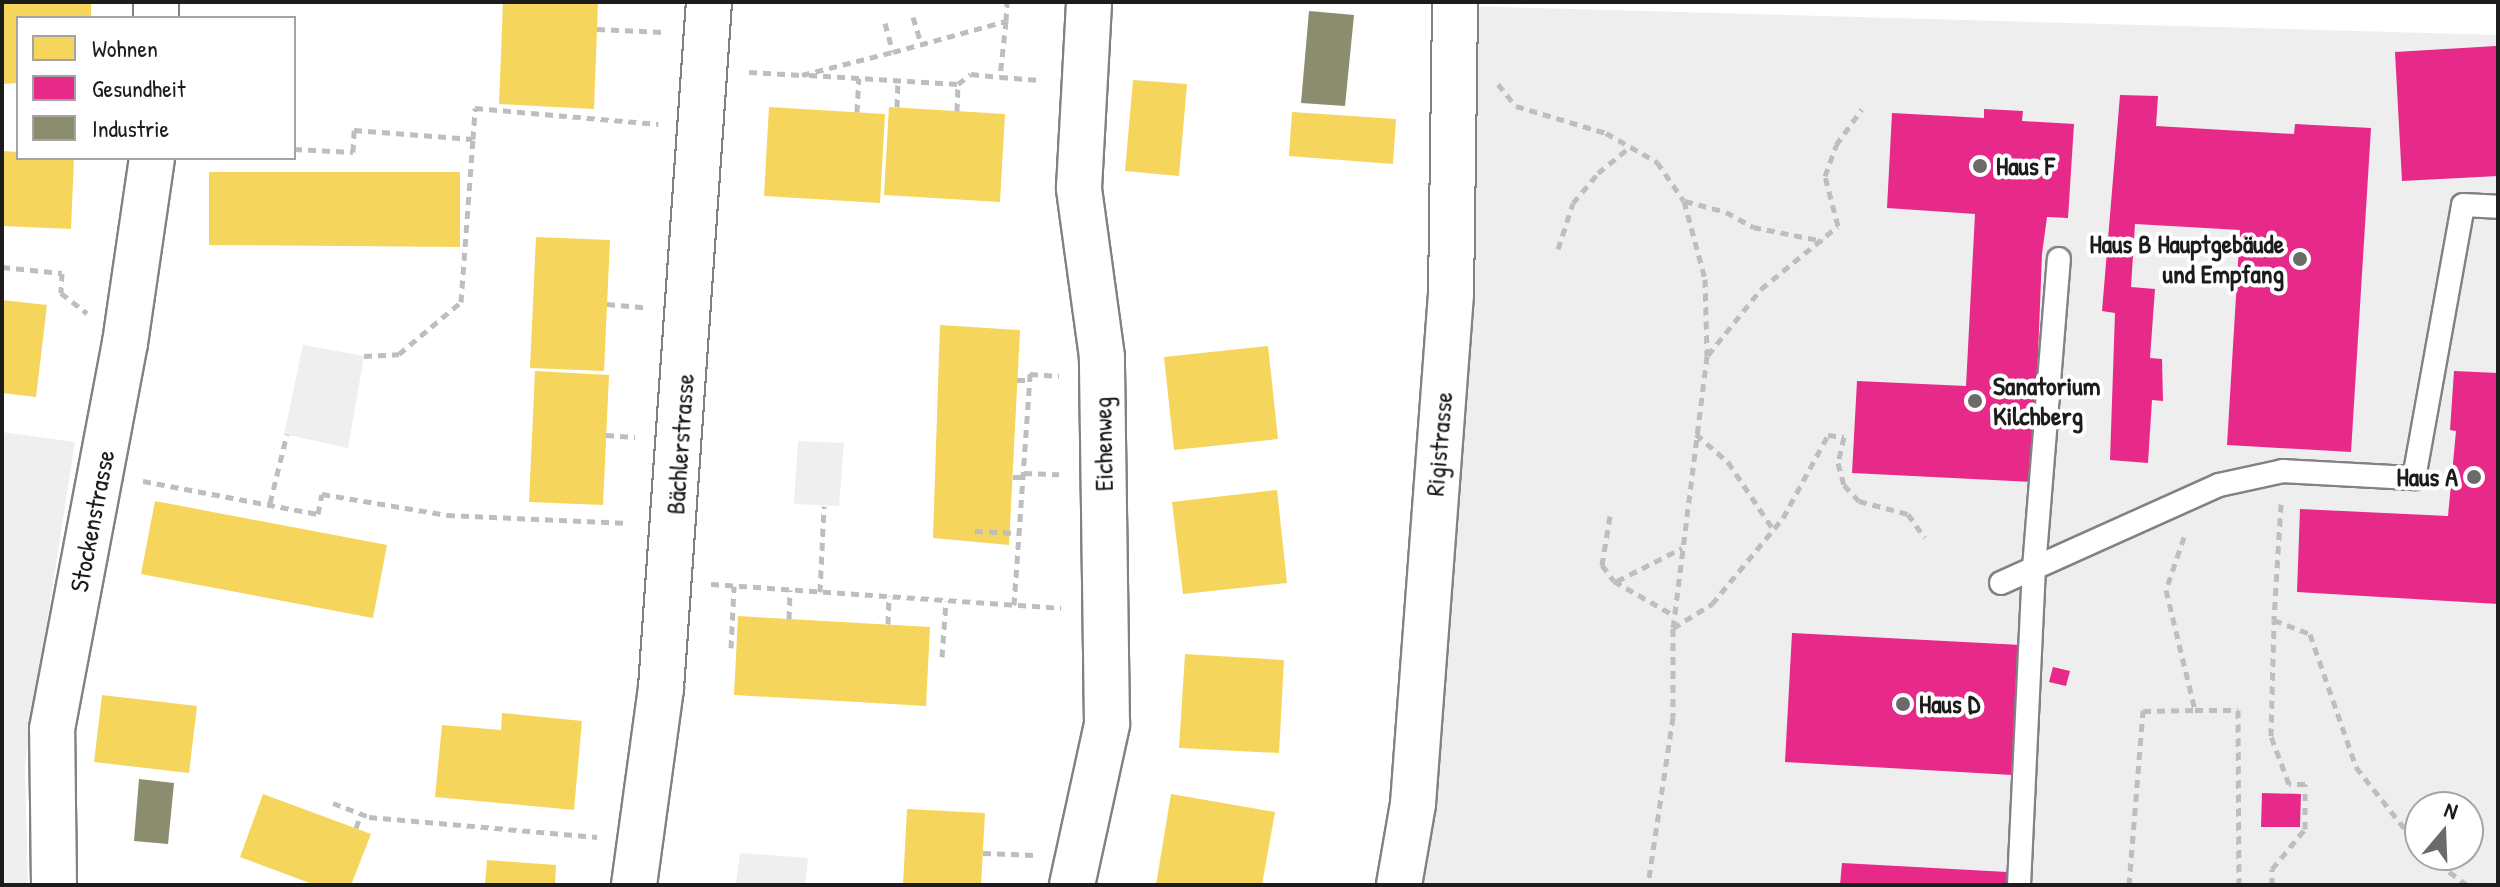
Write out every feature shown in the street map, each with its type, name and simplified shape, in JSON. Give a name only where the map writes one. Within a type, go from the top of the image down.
[{"type":"street","name":"Bächlerstrasse","points":[[634,885],[661,688],[709,2]]},
{"type":"street","name":"Eichenweg","points":[[1072,885],[1107,724],[1102,357],[1079,188],[1081,83],[1089,2]]},
{"type":"street","name":"Rigistrasse","points":[[1399,885],[1413,804],[1451,294],[1455,16]]},
{"type":"street","name":"Stockenstrasse","points":[[54,885],[52,729],[125,343],[152,160]]},
{"type":"lane","points":[[2001,583],[2199,494],[2283,471],[2414,478],[2463,205],[2498,207]]},
{"type":"lane","points":[[2019,885],[2034,568],[2059,259]]},
{"type":"path","points":[[1000,77],[1007,2]]},
{"type":"path","points":[[1455,16],[1516,106],[1606,133],[1657,162],[1684,201],[1705,279],[1707,356],[1673,628],[1673,717],[1648,885]]},
{"type":"path","points":[[913,17],[921,44]]},
{"type":"path","points":[[802,75],[1006,21]]},
{"type":"path","points":[[885,23],[893,52]]},
{"type":"path","points":[[597,29],[665,32]]},
{"type":"path","points":[[706,68],[958,84],[971,74],[1081,83]]},
{"type":"path","points":[[857,112],[859,78]]},
{"type":"path","points":[[897,107],[898,80]]},
{"type":"path","points":[[957,111],[958,84]]},
{"type":"path","points":[[364,356],[399,354],[461,302],[475,108],[702,128]]},
{"type":"path","points":[[1707,356],[1761,289],[1838,226],[1825,176],[1836,145],[1862,109]]},
{"type":"path","points":[[296,149],[353,152],[354,130],[473,139]]},
{"type":"path","points":[[1558,249],[1560,230],[1573,203],[1598,173],[1630,147]]},
{"type":"path","points":[[1684,201],[1726,212],[1753,227],[1823,241]]},
{"type":"path","points":[[2,267],[62,273],[61,293],[125,343]]},
{"type":"path","points":[[607,304],[649,308]]},
{"type":"path","points":[[1014,605],[1030,374],[1054,376]]},
{"type":"path","points":[[1017,380],[1029,380]]},
{"type":"path","points":[[1695,433],[1728,462],[1773,529]]},
{"type":"path","points":[[270,504],[287,434]]},
{"type":"path","points":[[606,435],[640,437]]},
{"type":"path","points":[[1673,628],[1712,604],[1773,529],[1828,435],[1844,437],[1838,463],[1844,485],[1859,501],[1908,514],[1925,538]]},
{"type":"path","points":[[2272,885],[2272,869],[2305,829],[2305,784],[2289,784],[2271,736],[2283,471]]},
{"type":"path","points":[[101,474],[318,514],[322,494],[447,515],[674,524]]},
{"type":"path","points":[[1013,477],[1042,474]]},
{"type":"path","points":[[2195,710],[2166,590],[2199,494]]},
{"type":"path","points":[[820,592],[824,506]]},
{"type":"path","points":[[1610,516],[1602,565],[1614,581],[1675,616]]},
{"type":"path","points":[[975,531],[1017,533]]},
{"type":"path","points":[[1614,581],[1628,580],[1682,548]]},
{"type":"path","points":[[669,581],[1105,612]]},
{"type":"path","points":[[731,648],[734,586]]},
{"type":"path","points":[[789,619],[790,590]]},
{"type":"path","points":[[888,624],[889,596]]},
{"type":"path","points":[[942,657],[946,601]]},
{"type":"path","points":[[2274,620],[2310,634],[2356,767],[2404,828]]},
{"type":"path","points":[[2129,885],[2143,711],[2195,710],[2238,710],[2239,885]]},
{"type":"path","points":[[333,803],[361,814],[614,838]]},
{"type":"path","points":[[356,828],[361,814]]},
{"type":"path","points":[[2448,871],[2467,885]]},
{"type":"shaded area","name":"Sanatorium Kilchberg","points":[[1465,6],[2498,35],[2498,885],[1409,885]]},
{"type":"shaded area","points":[[303,345],[364,356],[348,448],[284,434]]},
{"type":"shaded area","points":[[2,432],[75,442],[25,764],[28,885],[2,885]]},
{"type":"shaded area","points":[[798,441],[844,443],[839,506],[794,504]]},
{"type":"shaded area","points":[[740,853],[808,858],[805,885],[736,885]]},
{"type":"building: Wohnen","points":[[2,2],[91,2],[91,16],[16,16],[16,83],[2,84]]},
{"type":"building: Wohnen","points":[[503,2],[598,2],[594,109],[499,104]]},
{"type":"building: Wohnen","points":[[1133,80],[1187,84],[1179,176],[1125,171]]},
{"type":"building: Wohnen","points":[[769,107],[885,114],[880,203],[764,196]]},
{"type":"building: Wohnen","points":[[889,107],[1005,114],[1000,202],[884,195]]},
{"type":"building: Wohnen","points":[[1292,112],[1396,119],[1393,164],[1289,156]]},
{"type":"building: Wohnen","points":[[2,151],[16,152],[16,160],[74,160],[71,229],[2,226]]},
{"type":"building: Wohnen","points":[[209,172],[460,172],[460,247],[209,245]]},
{"type":"building: Wohnen","points":[[536,237],[610,240],[604,371],[530,368]]},
{"type":"building: Wohnen","points":[[2,300],[47,305],[36,397],[2,393]]},
{"type":"building: Wohnen","points":[[940,325],[1020,330],[1009,545],[933,538]]},
{"type":"building: Wohnen","points":[[1268,346],[1278,439],[1174,450],[1164,357]]},
{"type":"building: Wohnen","points":[[535,371],[609,375],[603,505],[529,502]]},
{"type":"building: Wohnen","points":[[1277,490],[1287,583],[1183,594],[1172,502]]},
{"type":"building: Wohnen","points":[[155,501],[387,545],[373,618],[141,574]]},
{"type":"building: Wohnen","points":[[738,616],[930,627],[926,706],[734,695]]},
{"type":"building: Wohnen","points":[[1185,654],[1284,660],[1279,753],[1179,748]]},
{"type":"building: Wohnen","points":[[102,695],[197,706],[189,773],[94,762]]},
{"type":"building: Wohnen","points":[[502,713],[582,721],[574,810],[435,797],[442,725],[501,730]]},
{"type":"building: Wohnen","points":[[263,794],[371,834],[351,885],[315,885],[240,857]]},
{"type":"building: Wohnen","points":[[1171,794],[1275,812],[1262,885],[1156,885]]},
{"type":"building: Wohnen","points":[[907,809],[985,813],[981,885],[903,885]]},
{"type":"building: Wohnen","points":[[487,860],[556,865],[555,885],[485,885]]},
{"type":"building: Gesundheit","points":[[2496,46],[2498,176],[2402,181],[2395,52]]},
{"type":"building: Gesundheit","name":"Haus B Hauptgebäude und Empfang","points":[[2120,95],[2158,96],[2156,126],[2294,134],[2295,124],[2371,128],[2351,452],[2227,445],[2240,230],[2135,224],[2131,287],[2155,289],[2150,358],[2162,359],[2163,401],[2152,400],[2148,463],[2110,460],[2115,313],[2102,311]]},
{"type":"building: Gesundheit","points":[[1984,109],[2023,111],[2022,121],[2074,124],[2068,218],[2047,217],[2042,254],[2033,482],[1852,473],[1857,381],[1966,386],[1975,214],[1887,208],[1892,113],[1984,118]]},
{"type":"building: Gesundheit","name":"Haus A","points":[[2454,371],[2498,373],[2498,604],[2297,592],[2300,509],[2448,516],[2456,431],[2450,430]]},
{"type":"building: Gesundheit","name":"Haus D","points":[[1792,633],[2021,645],[2012,775],[1785,762]]},
{"type":"building: Gesundheit","points":[[2053,667],[2070,671],[2066,686],[2049,682]]},
{"type":"building: Gesundheit","points":[[2262,793],[2301,794],[2300,827],[2261,827]]},
{"type":"building: Gesundheit","points":[[1842,863],[2007,872],[2007,885],[1840,885]]},
{"type":"building: Industrie","points":[[1309,11],[1354,15],[1345,106],[1301,103]]},
{"type":"building: Industrie","points":[[139,779],[174,783],[168,844],[134,841]]},
{"type":"place","name":"Haus F","points":[[1980,166]]},
{"type":"place","name":"Haus B Hauptgebäude und Empfang","points":[[2300,259]]},
{"type":"place","name":"Sanatorium Kilchberg","points":[[1975,401]]},
{"type":"place","name":"Haus A","points":[[2474,477]]},
{"type":"place","name":"Haus D","points":[[1903,704]]}]
